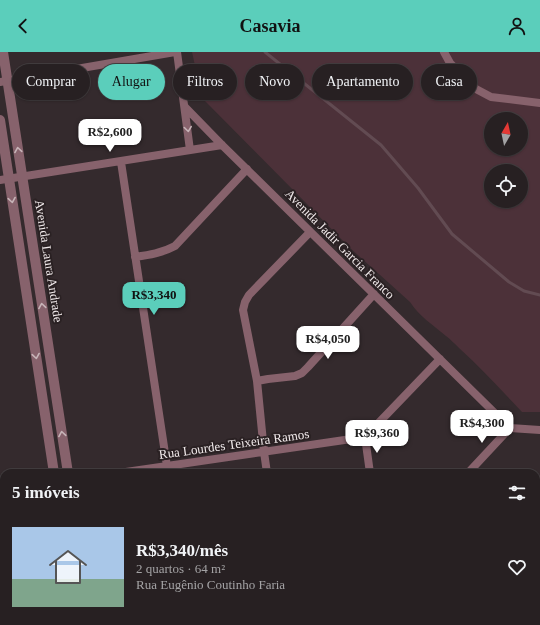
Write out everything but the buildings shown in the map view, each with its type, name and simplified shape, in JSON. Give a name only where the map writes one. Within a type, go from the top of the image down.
[{"type":"street","name":"Avenida Laura Andrade","points":[[3,52],[4,81],[22,176],[67,469]]},
{"type":"street","points":[[4,81],[176,52],[190,150]]},
{"type":"street","points":[[444,52],[450,63],[476,89],[491,97],[540,103]]},
{"type":"street","name":"Avenida Jadir Garcia Franco","points":[[185,107],[510,428]]},
{"type":"street","name":"Avenida Laura Andrade","points":[[0,120],[4,180],[53,469]]},
{"type":"street","points":[[4,180],[222,145]]},
{"type":"street","points":[[121,162],[167,469]]},
{"type":"street","points":[[135,257],[149,255],[175,246],[247,169]]},
{"type":"street","points":[[266,469],[257,381],[243,310],[244,302],[310,232]]},
{"type":"street","points":[[257,381],[295,376],[302,373],[374,294]]},
{"type":"street","points":[[369,469],[365,437],[440,360]]},
{"type":"street","points":[[472,469],[510,428],[540,430]]},
{"type":"street","name":"Rua Lourdes Teixeira Ramos","points":[[172,469],[264,452],[365,437]]},
{"type":"shaded area","points":[[192,52],[540,52],[540,412],[522,412],[467,356],[349,247],[204,100],[237,100],[237,64],[195,64]]},
{"type":"waterway","points":[[265,52],[381,145],[418,188],[452,234],[509,282],[524,291],[540,295]]}]
